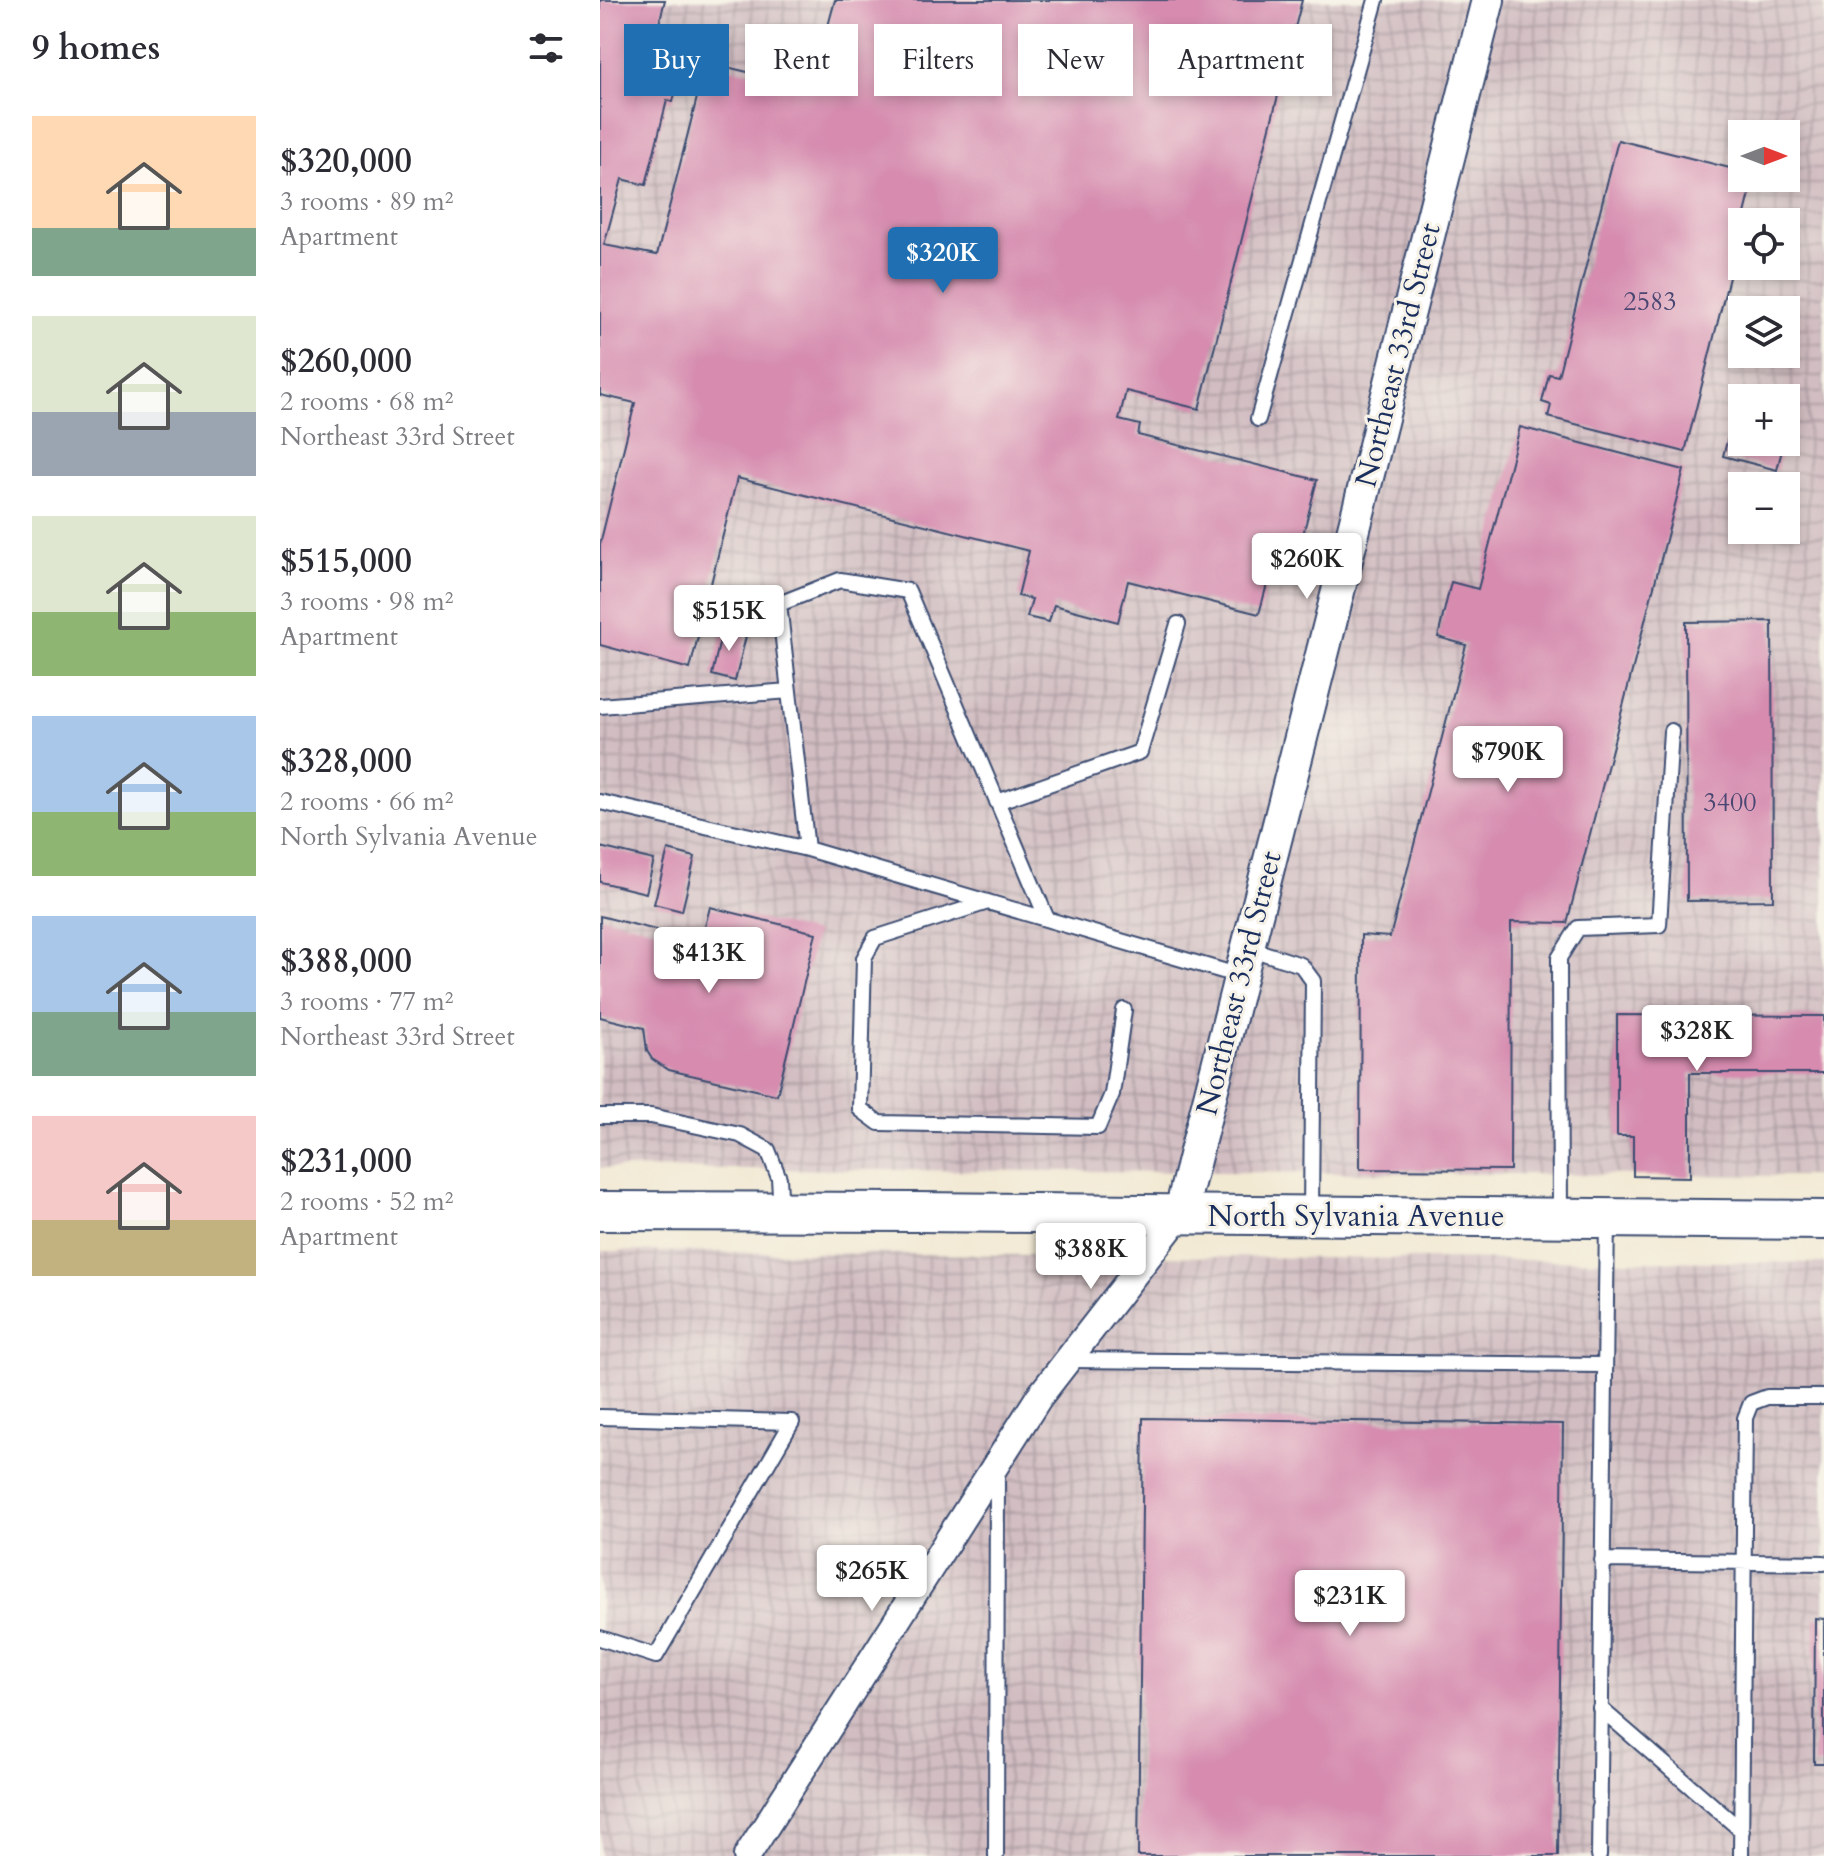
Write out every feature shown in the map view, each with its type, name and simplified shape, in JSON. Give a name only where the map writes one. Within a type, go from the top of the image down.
[{"type":"main road","name":"North Sylvania Avenue","points":[[600,1211],[1824,1220]]},
{"type":"street","name":"Northeast 33rd Street","points":[[747,1856],[1039,1397],[1180,1215],[1488,0]]},
{"type":"lane","points":[[1258,419],[1376,0]]},
{"type":"lane","points":[[807,849],[779,604],[840,580],[908,591],[1047,919]]},
{"type":"lane","points":[[997,802],[1140,752],[1178,624]]},
{"type":"lane","points":[[600,706],[789,691]]},
{"type":"lane","points":[[1561,1217],[1559,958],[1578,928],[1659,925],[1671,731]]},
{"type":"lane","points":[[600,802],[807,849],[1047,919],[1244,962],[1301,965],[1313,981],[1311,1216]]},
{"type":"lane","points":[[989,902],[875,938],[864,958],[860,1109],[879,1123],[1098,1127],[1112,1094],[1124,1010]]},
{"type":"lane","points":[[600,1116],[651,1116],[740,1135],[768,1150],[779,1178],[781,1212]]},
{"type":"lane","points":[[1599,1856],[1607,1218]]},
{"type":"lane","points":[[1069,1360],[1605,1365]]},
{"type":"lane","points":[[1741,1856],[1745,1418],[1751,1403],[1767,1397],[1824,1397]]},
{"type":"lane","points":[[600,1417],[792,1422],[656,1656],[600,1638]]},
{"type":"lane","points":[[996,1856],[997,1462]]},
{"type":"lane","points":[[1602,1560],[1824,1563]]},
{"type":"lane","points":[[1600,1708],[1742,1831]]},
{"type":"shaded area","points":[[600,0],[1824,0],[1824,1176],[600,1168]]},
{"type":"shaded area","points":[[600,1251],[1824,1263],[1824,1856],[600,1856]]},
{"type":"building","points":[[600,0],[665,0],[659,24],[624,24],[624,96],[674,96],[673,102],[667,100],[646,185],[622,179],[604,245],[657,255],[697,96],[729,96],[729,68],[745,71],[745,96],[858,96],[858,24],[829,24],[835,0],[1302,0],[1296,24],[1149,24],[1149,96],[1278,96],[1199,409],[1126,391],[1119,420],[1140,425],[1138,435],[1317,480],[1292,578],[1270,573],[1259,614],[1128,581],[1118,622],[1054,605],[1049,622],[1027,617],[1032,599],[1018,596],[1029,551],[737,478],[690,669],[600,645],[600,544],[635,403],[600,395]]},
{"type":"building","points":[[1618,140],[1728,168],[1728,192],[1750,192],[1746,208],[1728,208],[1728,280],[1685,452],[1548,417],[1551,405],[1542,402],[1549,374],[1558,376]]},
{"type":"building","points":[[1520,427],[1684,470],[1567,923],[1511,922],[1510,1170],[1360,1169],[1361,935],[1390,937],[1466,645],[1438,637],[1451,582],[1478,589]]},
{"type":"building","points":[[1728,438],[1728,456],[1780,456],[1777,470],[1723,456]]},
{"type":"building","points":[[1772,621],[1773,900],[1687,901],[1686,622]]},
{"type":"building","points":[[723,626],[747,632],[735,681],[712,675]]},
{"type":"building","points":[[600,847],[654,860],[646,893],[600,882]]},
{"type":"building","points":[[668,850],[695,857],[682,911],[654,904]]},
{"type":"building","points":[[710,907],[816,933],[777,1095],[669,1070],[652,1059],[647,1051],[644,1028],[600,1017],[600,916],[672,934],[670,943],[699,950]]},
{"type":"building","points":[[1617,1015],[1824,1016],[1824,1073],[1690,1073],[1690,1177],[1633,1176],[1633,1136],[1617,1136]]},
{"type":"building","points":[[1143,1418],[1563,1424],[1558,1856],[1138,1856]]},
{"type":"building","points":[[1815,1618],[1824,1619],[1824,1764],[1814,1764]]}]
